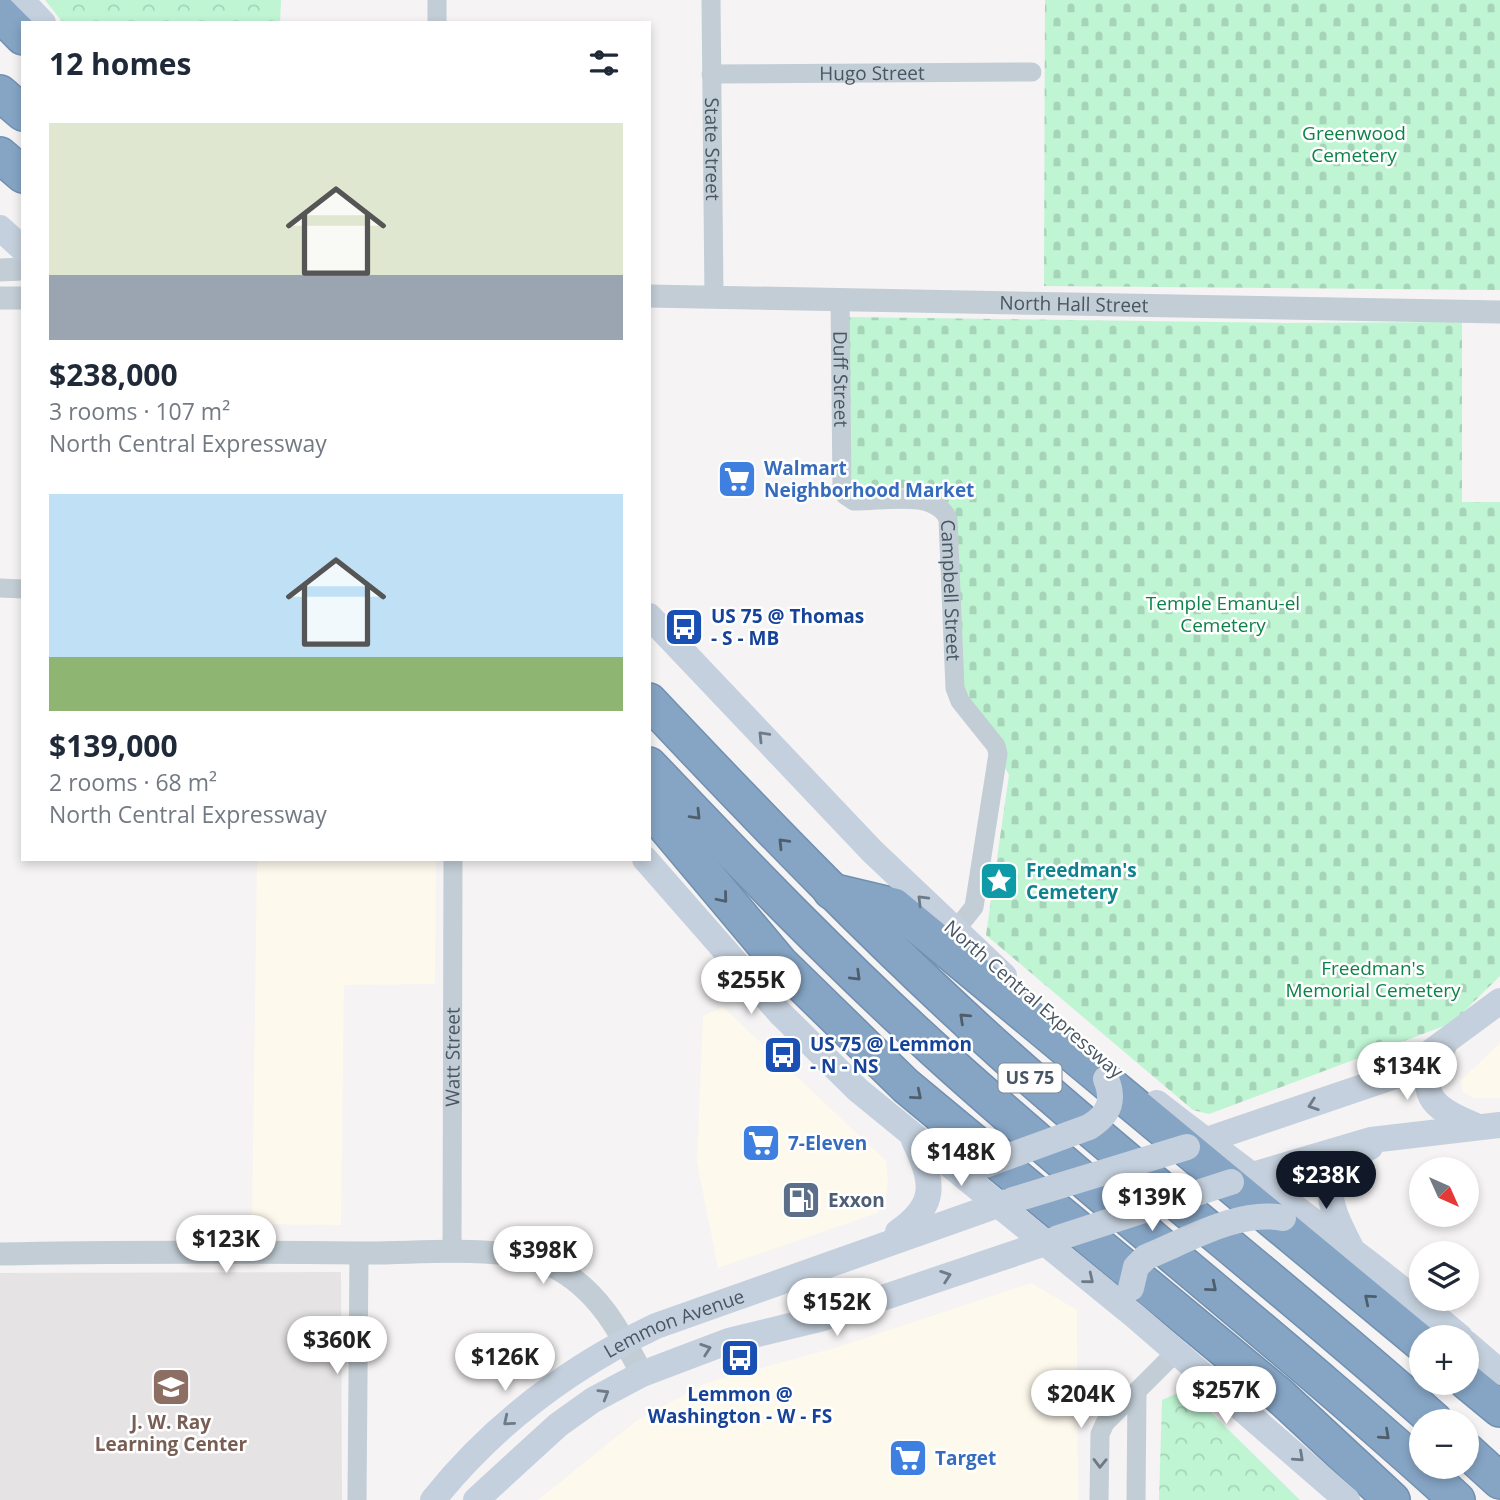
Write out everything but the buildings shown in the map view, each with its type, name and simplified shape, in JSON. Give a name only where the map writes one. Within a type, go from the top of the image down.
[{"type":"highway","points":[[0,13],[21,35]]},
{"type":"highway","points":[[0,93],[21,111]]},
{"type":"highway","points":[[0,155],[21,173]]},
{"type":"highway","name":"US 75","points":[[651,703],[831,891],[1050,1095],[1421,1409]]},
{"type":"highway","name":"US 75","points":[[651,767],[810,932],[947,1062],[1295,1356],[1457,1500]]},
{"type":"highway","points":[[651,809],[780,963],[906,1086],[1279,1395],[1392,1500]]},
{"type":"highway","points":[[831,891],[894,906],[1409,1333]]},
{"type":"highway","points":[[1479,1392],[1500,1409]]},
{"type":"highway","points":[[1479,1462],[1500,1481]]},
{"type":"main road","points":[[21,0],[41,21]]},
{"type":"main road","points":[[33,0],[48,21]]},
{"type":"main road","points":[[0,227],[21,235]]},
{"type":"main road","points":[[0,227],[21,247]]},
{"type":"main road","name":"North Central Expressway","points":[[651,618],[872,851],[954,932],[1196,1144],[1241,1179],[1351,1248],[1445,1325]]},
{"type":"main road","points":[[647,861],[780,1013],[858,1090],[942,1161],[1005,1202],[1347,1500]]},
{"type":"main road","name":"Lemmon Avenue","points":[[433,1500],[451,1488],[529,1404],[625,1341],[656,1326],[1005,1202],[1196,1144],[1401,1074],[1446,1044],[1500,1002]]},
{"type":"main road","points":[[942,1161],[985,1166],[1089,1127],[1103,1118],[1111,1101],[1106,1079],[1082,1044]]},
{"type":"main road","points":[[1446,1044],[1429,1070],[1428,1090],[1443,1112],[1487,1125]]},
{"type":"main road","points":[[1351,1248],[1331,1204],[1329,1189],[1333,1175],[1345,1162],[1368,1148],[1410,1135],[1487,1125]]},
{"type":"main road","name":"Lemmon Avenue","points":[[476,1500],[558,1425],[593,1400],[642,1374],[719,1344],[822,1318],[1050,1240],[1332,1150],[1410,1135]]},
{"type":"main road","points":[[874,1248],[919,1218],[925,1207],[929,1179],[914,1138]]},
{"type":"main road","points":[[1136,1317],[1131,1288],[1136,1267],[1146,1257],[1233,1223],[1261,1216],[1283,1218],[1351,1248]]},
{"type":"main road","points":[[1479,1354],[1500,1372]]},
{"type":"street","points":[[437,21],[438,0]]},
{"type":"street","name":"State Street","points":[[711,0],[713,298]]},
{"type":"street","name":"Hugo Street","points":[[711,74],[1032,72]]},
{"type":"street","points":[[0,270],[21,269]]},
{"type":"street","name":"North Hall Street","points":[[651,296],[1500,312]]},
{"type":"street","points":[[0,298],[21,298]]},
{"type":"street","name":"Duff Street","points":[[840,299],[842,488],[850,499]]},
{"type":"street","name":"Campbell Street","points":[[850,499],[929,501],[944,510],[948,519],[952,672],[955,688],[960,701],[996,746],[998,754],[974,907],[954,932]]},
{"type":"street","points":[[0,589],[21,589]]},
{"type":"street","name":"Watt Street","points":[[452,1253],[453,861]]},
{"type":"street","points":[[358,1500],[359,1253]]},
{"type":"street","points":[[0,1254],[452,1253],[493,1255],[549,1265],[577,1282],[594,1297],[625,1341],[642,1374]]},
{"type":"street","points":[[1099,1500],[1100,1434],[1105,1423],[1176,1352]]},
{"type":"street","points":[[1136,1500],[1137,1391]]},
{"type":"shaded area","points":[[257,861],[436,861],[435,984],[344,985],[341,1225],[252,1224]]},
{"type":"shaded area","points":[[723,1007],[886,1161],[888,1182],[885,1204],[877,1213],[718,1268],[697,1162],[703,1016]]},
{"type":"shaded area","points":[[1500,1043],[1500,1098],[1473,1098],[1463,1092],[1461,1080]]},
{"type":"shaded area","name":"J. W. Ray Learning Center","points":[[341,1272],[342,1500],[0,1500],[0,1273]]},
{"type":"shaded area","points":[[1031,1283],[1077,1310],[1078,1500],[538,1500],[636,1421],[706,1383],[838,1347]]},
{"type":"green space","points":[[45,0],[281,0],[280,21],[61,21]]},
{"type":"green space","name":"Greenwood Cemetery","points":[[1045,0],[1500,0],[1500,290],[1044,286]]},
{"type":"green space","name":"Temple Emanu-el Cemetery","points":[[844,317],[1284,323],[1462,322],[1462,502],[1500,502],[1500,976],[1452,1023],[1209,1114],[1193,1110],[986,935],[1009,775],[962,689],[953,513],[852,492]]},
{"type":"green space","points":[[1187,1389],[1300,1500],[1159,1500],[1162,1400]]},
{"type":"place","name":"Walmart Neighborhood Market","points":[[737,479]]},
{"type":"place","name":"US 75 @ Thomas - S - MB","points":[[684,627]]},
{"type":"place","name":"Freedman's Cemetery","points":[[999,881]]},
{"type":"place","name":"US 75 @ Lemmon - N - NS","points":[[783,1055]]},
{"type":"place","name":"7-Eleven","points":[[761,1143]]},
{"type":"place","name":"Exxon","points":[[801,1200]]},
{"type":"place","name":"Lemmon @ Washington - W - FS","points":[[740,1358]]},
{"type":"place","name":"J. W. Ray Learning Center","points":[[171,1387]]},
{"type":"place","name":"Target","points":[[908,1458]]},
{"type":"park label","name":"Freedman's Memorial Cemetery","points":[[1373,979]]}]
